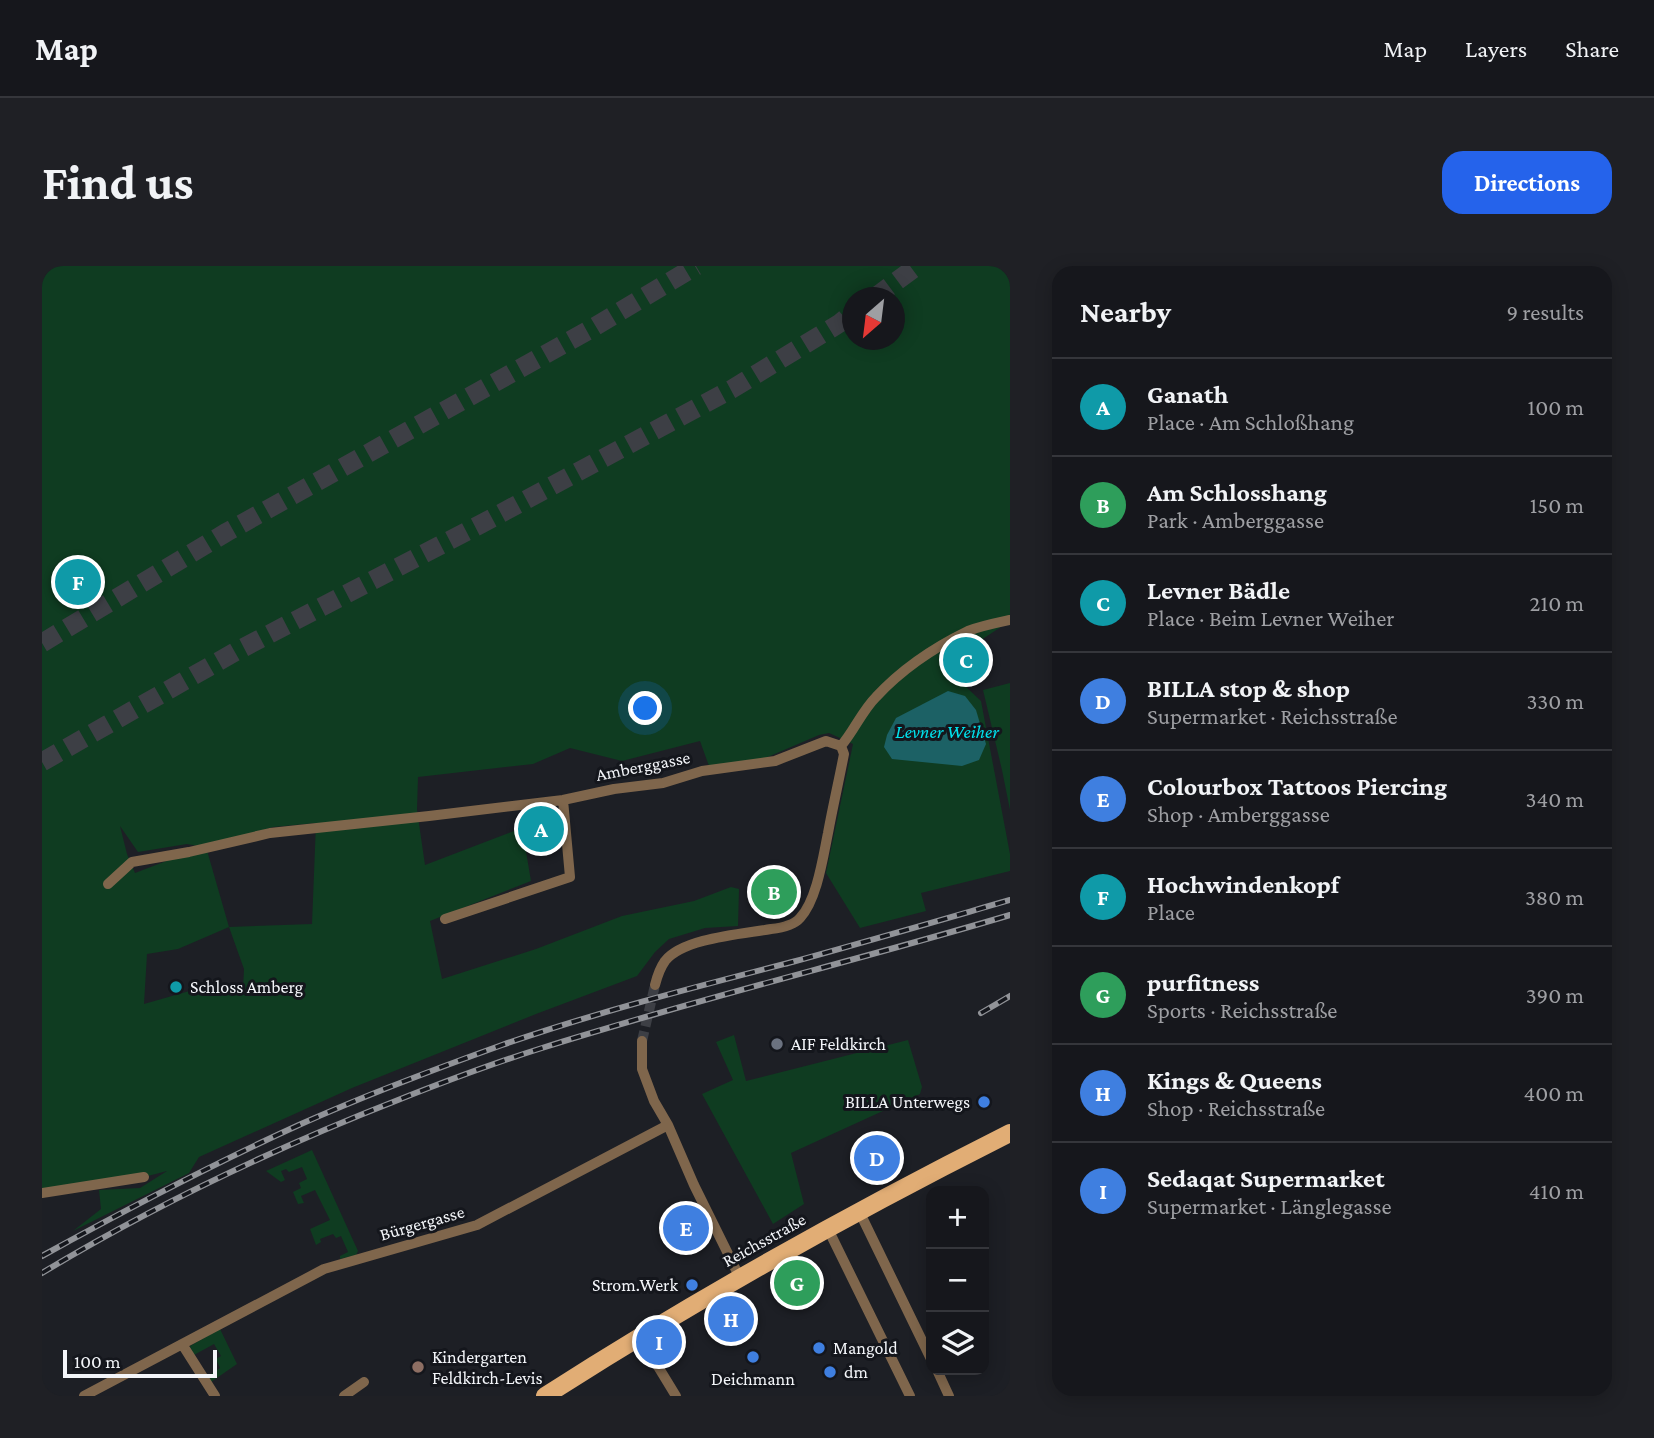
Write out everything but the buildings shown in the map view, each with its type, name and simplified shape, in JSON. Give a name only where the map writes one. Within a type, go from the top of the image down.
[{"type":"main road","name":"Reichsstraße","points":[[545,1396],[740,1278],[859,1211],[1010,1133]]},
{"type":"street","points":[[655,985],[666,959],[684,947],[798,922],[805,912],[821,871],[844,754],[841,746],[874,699],[903,672],[970,630],[1010,620]]},
{"type":"street","name":"Amberggasse","points":[[108,884],[132,862],[270,833],[563,800],[614,789],[663,783],[702,771],[775,761],[826,741],[841,746]]},
{"type":"street","points":[[445,919],[570,877],[563,800]]},
{"type":"street","points":[[642,1041],[642,1069],[654,1101],[740,1278]]},
{"type":"street","name":"Bürgergasse","points":[[84,1396],[99,1393],[182,1344],[324,1269],[477,1225],[667,1125]]},
{"type":"street","points":[[42,1193],[144,1177]]},
{"type":"street","points":[[859,1211],[926,1349]]},
{"type":"street","points":[[828,1229],[910,1396]]},
{"type":"street","points":[[640,1337],[676,1396]]},
{"type":"street","points":[[182,1344],[215,1396]]},
{"type":"street","points":[[940,1375],[950,1396]]},
{"type":"street","points":[[344,1396],[364,1382]]},
{"type":"green space","points":[[42,266],[1010,266],[1010,621],[943,665],[981,701],[1010,854],[1010,871],[921,893],[926,911],[860,928],[826,873],[853,744],[829,733],[763,759],[709,766],[700,741],[622,761],[570,748],[533,764],[418,777],[417,810],[425,865],[522,828],[531,881],[430,921],[442,979],[536,949],[622,916],[694,901],[731,887],[739,889],[738,926],[705,928],[669,939],[637,976],[352,1088],[199,1157],[189,1173],[73,1231],[101,1209],[99,1190],[140,1188],[167,1171],[42,1193]],"holes":[[[316,823],[312,924],[229,927],[206,847],[273,827]],[[120,826],[138,852],[187,844],[203,847],[135,873]],[[229,927],[244,969],[243,990],[200,988],[144,1004],[147,954],[178,949]]]},
{"type":"green space","points":[[1010,683],[1010,810],[983,690]]},
{"type":"green space","points":[[775,872],[797,895],[782,914],[754,903],[753,889]]},
{"type":"green space","points":[[734,1035],[746,1081],[908,1040],[922,1087],[920,1094],[791,1153],[804,1204],[773,1224],[702,1094],[733,1080],[716,1042]]},
{"type":"green space","points":[[312,1150],[358,1251],[356,1255],[340,1259],[340,1256],[348,1252],[341,1236],[336,1238],[333,1234],[320,1239],[321,1242],[316,1245],[310,1229],[330,1220],[315,1190],[301,1196],[304,1203],[298,1204],[293,1192],[301,1188],[299,1183],[307,1179],[302,1167],[289,1172],[286,1169],[281,1171],[285,1180],[281,1182],[266,1171]]},
{"type":"green space","points":[[220,1329],[237,1364],[211,1382],[208,1376],[220,1368],[216,1359],[221,1356],[214,1344],[194,1355],[190,1346]]},
{"type":"water","name":"Levner Weiher","points":[[948,691],[965,696],[976,710],[986,744],[979,760],[962,766],[892,759],[884,747],[896,718]]},
{"type":"tunnel","points":[[42,643],[227,532],[589,330],[696,266]]},
{"type":"tunnel","points":[[889,287],[917,266]]},
{"type":"tunnel","points":[[42,762],[235,652],[732,389],[842,321]]},
{"type":"tunnel","points":[[642,1041],[655,985]]},
{"type":"railway","points":[[42,1256],[170,1187],[268,1139],[451,1063],[610,1011],[1010,900]]},
{"type":"railway","points":[[42,1273],[128,1224],[216,1179],[352,1118],[452,1079],[600,1030],[1010,915]]},
{"type":"railway","points":[[981,1013],[1010,996]]},
{"type":"place","name":"Hochwindenkopf","points":[[78,582]]},
{"type":"place","name":"Levner Bädle","points":[[966,660]]},
{"type":"place","name":"Ganath","points":[[541,829]]},
{"type":"place","name":"Am Schlosshang","points":[[774,892]]},
{"type":"place","name":"Schloss Amberg","points":[[176,987]]},
{"type":"place","name":"AIF Feldkirch","points":[[777,1044]]},
{"type":"place","name":"BILLA Unterwegs","points":[[984,1102]]},
{"type":"place","name":"BILLA stop & shop","points":[[877,1158]]},
{"type":"place","name":"Colourbox Tattoos Piercing","points":[[686,1228]]},
{"type":"place","name":"purfitness","points":[[797,1283]]},
{"type":"place","name":"Strom.Werk","points":[[692,1285]]},
{"type":"place","name":"Kings & Queens","points":[[731,1319]]},
{"type":"place","name":"Sedaqat Supermarket","points":[[659,1342]]},
{"type":"place","name":"Mangold","points":[[819,1348]]},
{"type":"place","name":"Deichmann","points":[[753,1357]]},
{"type":"place","name":"Kindergarten Feldkirch-Levis","points":[[418,1367]]},
{"type":"place","name":"dm","points":[[830,1372]]}]
